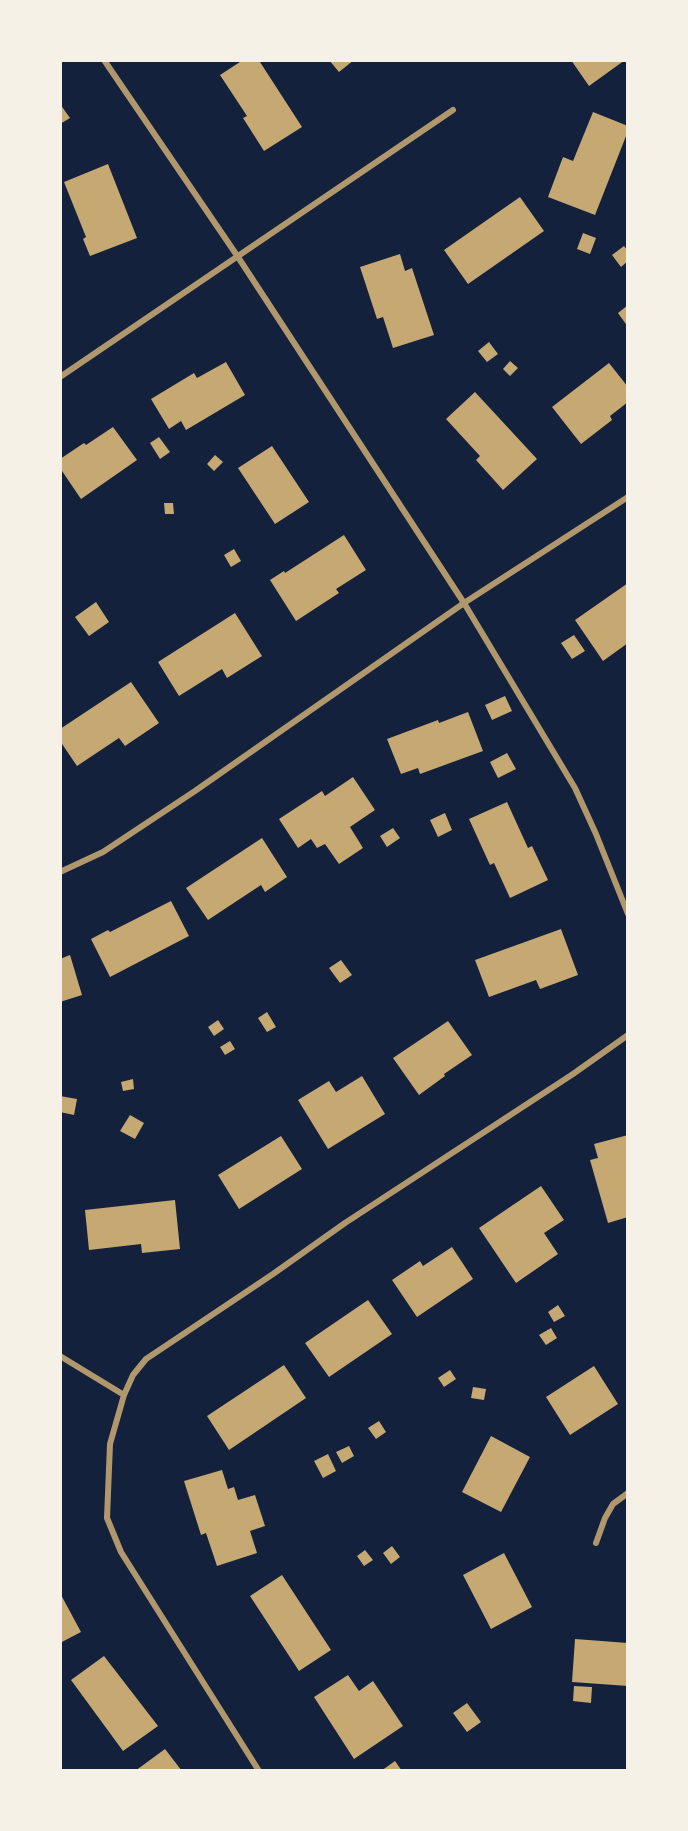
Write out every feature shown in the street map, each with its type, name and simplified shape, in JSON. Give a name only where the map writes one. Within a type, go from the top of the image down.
[{"type":"street","points":[[104,60],[238,257],[464,603],[575,788],[628,914]]},
{"type":"street","points":[[60,377],[453,110]]},
{"type":"street","points":[[60,872],[103,852],[195,791],[464,603],[628,497]]},
{"type":"street","points":[[259,1771],[121,1552],[107,1518],[110,1444],[124,1395],[133,1375],[146,1359],[345,1223],[573,1074],[628,1035]]},
{"type":"street","points":[[60,1356],[124,1395]]},
{"type":"street","points":[[596,1543],[613,1504],[628,1492]]},
{"type":"building","points":[[243,60],[262,60],[260,62],[302,127],[264,151],[243,118],[247,116],[220,75]]},
{"type":"building","points":[[329,60],[354,60],[339,72]]},
{"type":"building","points":[[571,60],[625,60],[589,86]]},
{"type":"building","points":[[60,104],[70,118],[60,124]]},
{"type":"building","points":[[593,112],[628,126],[595,215],[548,197],[563,157],[573,161]]},
{"type":"building","points":[[108,164],[137,238],[90,256],[83,239],[86,237],[64,182]]},
{"type":"building","points":[[520,197],[544,231],[468,284],[444,250]]},
{"type":"building","points":[[583,233],[596,238],[590,254],[577,249]]},
{"type":"building","points":[[624,246],[628,251],[628,261],[621,267],[612,255]]},
{"type":"building","points":[[400,254],[405,271],[412,268],[434,335],[393,348],[383,317],[377,319],[360,267]]},
{"type":"building","points":[[628,305],[628,327],[618,313]]},
{"type":"building","points":[[489,342],[498,354],[487,362],[478,351]]},
{"type":"building","points":[[510,361],[518,368],[510,376],[503,369]]},
{"type":"building","points":[[226,362],[245,395],[186,430],[181,421],[169,429],[151,399],[194,373],[197,378]]},
{"type":"building","points":[[609,363],[628,387],[628,402],[610,416],[612,420],[581,444],[552,407]]},
{"type":"building","points":[[475,392],[537,459],[503,490],[476,460],[480,456],[446,419]]},
{"type":"building","points":[[113,427],[137,460],[81,499],[60,468],[60,459]]},
{"type":"building","points":[[159,437],[170,452],[160,459],[150,443]]},
{"type":"building","points":[[272,446],[309,502],[275,524],[238,468]]},
{"type":"building","points":[[215,455],[223,462],[214,471],[207,464]]},
{"type":"building","points":[[164,503],[173,503],[174,514],[165,514]]},
{"type":"building","points":[[344,535],[366,570],[336,589],[339,593],[296,621],[270,580],[284,571],[285,573]]},
{"type":"building","points":[[234,549],[241,561],[231,567],[224,555]]},
{"type":"building","points":[[628,583],[628,643],[603,661],[575,620]]},
{"type":"building","points":[[96,602],[109,622],[89,636],[75,617]]},
{"type":"building","points":[[235,613],[262,656],[227,678],[222,669],[179,696],[158,662]]},
{"type":"building","points":[[574,635],[585,651],[572,659],[561,643]]},
{"type":"building","points":[[131,682],[159,723],[125,746],[119,738],[77,766],[60,741],[60,729]]},
{"type":"building","points":[[505,696],[512,711],[492,720],[485,705]]},
{"type":"building","points":[[468,712],[483,751],[420,774],[418,768],[401,774],[387,739],[438,720],[439,723]]},
{"type":"building","points":[[507,753],[516,769],[498,778],[490,762]]},
{"type":"building","points":[[353,777],[375,810],[350,827],[363,848],[339,864],[325,844],[317,848],[311,839],[298,848],[279,819],[322,791],[325,796]]},
{"type":"building","points":[[507,802],[528,848],[532,846],[548,880],[510,898],[494,863],[490,865],[469,819]]},
{"type":"building","points":[[445,813],[452,830],[438,837],[430,820]]},
{"type":"building","points":[[393,828],[400,838],[387,847],[380,836]]},
{"type":"building","points":[[262,838],[287,877],[265,892],[261,885],[208,920],[186,888]]},
{"type":"building","points":[[171,901],[189,936],[110,977],[91,939],[108,930],[110,932]]},
{"type":"building","points":[[561,929],[578,975],[540,989],[536,980],[489,997],[475,960]]},
{"type":"building","points":[[70,955],[82,995],[60,1002],[60,959]]},
{"type":"building","points":[[341,960],[352,975],[340,983],[329,968]]},
{"type":"building","points":[[267,1012],[276,1027],[267,1032],[258,1018]]},
{"type":"building","points":[[218,1020],[224,1029],[214,1036],[208,1027]]},
{"type":"building","points":[[448,1021],[472,1055],[419,1095],[393,1058]]},
{"type":"building","points":[[230,1041],[235,1049],[225,1055],[220,1047]]},
{"type":"building","points":[[362,1076],[385,1114],[328,1149],[298,1100],[329,1081],[336,1092]]},
{"type":"building","points":[[133,1079],[134,1089],[123,1091],[121,1082]]},
{"type":"building","points":[[60,1096],[77,1099],[74,1115],[60,1112]]},
{"type":"building","points":[[130,1115],[144,1123],[135,1139],[120,1131]]},
{"type":"building","points":[[628,1135],[628,1217],[608,1223],[590,1160],[598,1158],[594,1144]]},
{"type":"building","points":[[281,1136],[302,1169],[239,1209],[218,1175]]},
{"type":"building","points":[[541,1186],[564,1220],[544,1233],[558,1254],[516,1283],[479,1228]]},
{"type":"building","points":[[175,1200],[180,1249],[142,1253],[141,1244],[89,1250],[85,1210]]},
{"type":"building","points":[[452,1247],[473,1279],[417,1317],[392,1280],[420,1261],[423,1266]]},
{"type":"building","points":[[368,1300],[392,1334],[329,1377],[305,1343]]},
{"type":"building","points":[[558,1305],[565,1316],[554,1322],[548,1312]]},
{"type":"building","points":[[551,1328],[557,1338],[546,1345],[539,1335]]},
{"type":"building","points":[[284,1365],[306,1398],[229,1450],[207,1416]]},
{"type":"building","points":[[594,1366],[618,1404],[570,1435],[546,1397]]},
{"type":"building","points":[[450,1370],[456,1379],[444,1387],[438,1378]]},
{"type":"building","points":[[473,1387],[486,1389],[484,1400],[471,1398]]},
{"type":"building","points":[[379,1421],[386,1432],[376,1439],[368,1428]]},
{"type":"building","points":[[491,1436],[530,1457],[501,1512],[462,1492]]},
{"type":"building","points":[[349,1446],[354,1456],[342,1463],[336,1452]]},
{"type":"building","points":[[328,1454],[336,1471],[323,1478],[314,1461]]},
{"type":"building","points":[[222,1470],[228,1489],[234,1487],[238,1500],[255,1495],[265,1526],[250,1531],[257,1553],[217,1566],[206,1533],[201,1535],[184,1481]]},
{"type":"building","points":[[392,1546],[400,1557],[391,1564],[383,1553]]},
{"type":"building","points":[[365,1550],[373,1560],[364,1566],[357,1556]]},
{"type":"building","points":[[504,1553],[532,1607],[491,1629],[463,1575]]},
{"type":"building","points":[[282,1575],[331,1650],[299,1671],[250,1596]]},
{"type":"building","points":[[60,1593],[81,1632],[60,1643]]},
{"type":"building","points":[[575,1639],[628,1643],[628,1686],[572,1682]]},
{"type":"building","points":[[104,1656],[158,1726],[123,1751],[71,1680]]},
{"type":"building","points":[[348,1675],[359,1691],[373,1681],[403,1726],[354,1759],[314,1697]]},
{"type":"building","points":[[574,1686],[592,1687],[591,1703],[573,1701]]},
{"type":"building","points":[[467,1703],[481,1722],[467,1732],[453,1713]]},
{"type":"building","points":[[165,1749],[182,1771],[135,1771]]},
{"type":"building","points":[[395,1761],[402,1771],[381,1771]]}]
